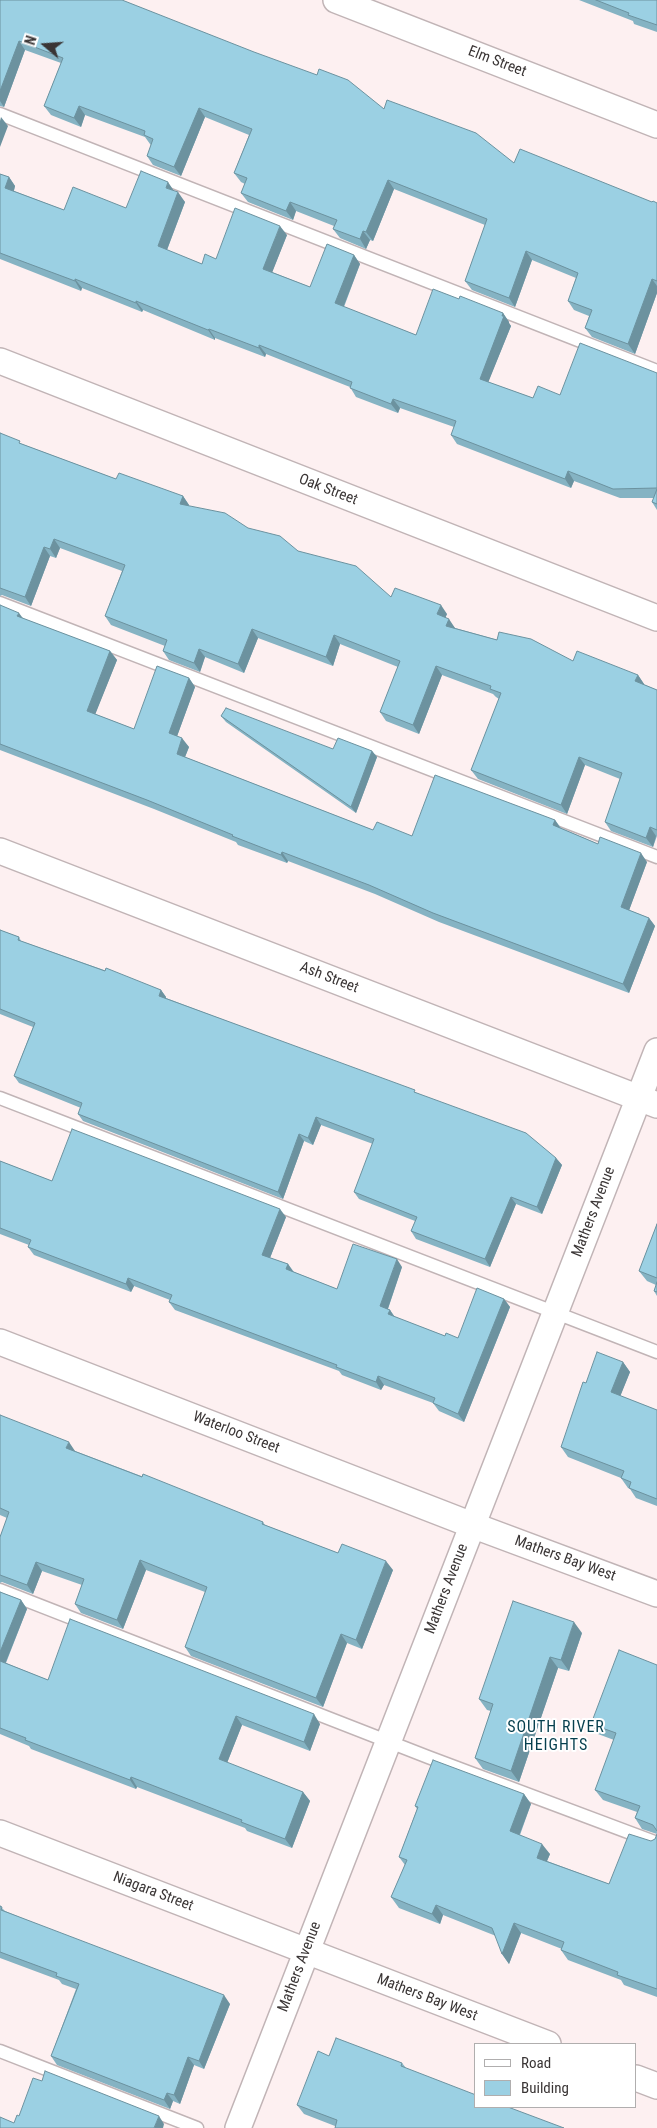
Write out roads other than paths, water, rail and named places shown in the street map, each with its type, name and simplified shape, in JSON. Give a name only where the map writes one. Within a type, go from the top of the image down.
[{"type":"street","name":"Elm Street","points":[[336,0],[657,125]]},
{"type":"street","name":"Oak Street","points":[[0,361],[657,618]]},
{"type":"street","name":"Ash Street","points":[[0,851],[648,1101]]},
{"type":"street","name":"Mathers Avenue","points":[[238,2128],[555,1313],[648,1101],[657,1051]]},
{"type":"street","name":"Waterloo Street","points":[[0,1342],[472,1524]]},
{"type":"street","name":"Mathers Bay West","points":[[472,1524],[657,1594]]},
{"type":"street","name":"Niagara Street","points":[[0,1832],[306,1952]]},
{"type":"street","name":"Mathers Bay West","points":[[306,1952],[545,2043]]},
{"type":"street","points":[[637,2078],[657,2086]]},
{"type":"lane","points":[[0,114],[657,371]]},
{"type":"lane","points":[[0,603],[657,857]]},
{"type":"lane","points":[[0,1098],[657,1352]]},
{"type":"lane","points":[[0,1590],[657,1843]]},
{"type":"lane","points":[[0,2051],[197,2128]]},
{"type":"district","name":"SOUTH RIVER HEIGHTS","points":[[556,1737]]}]
